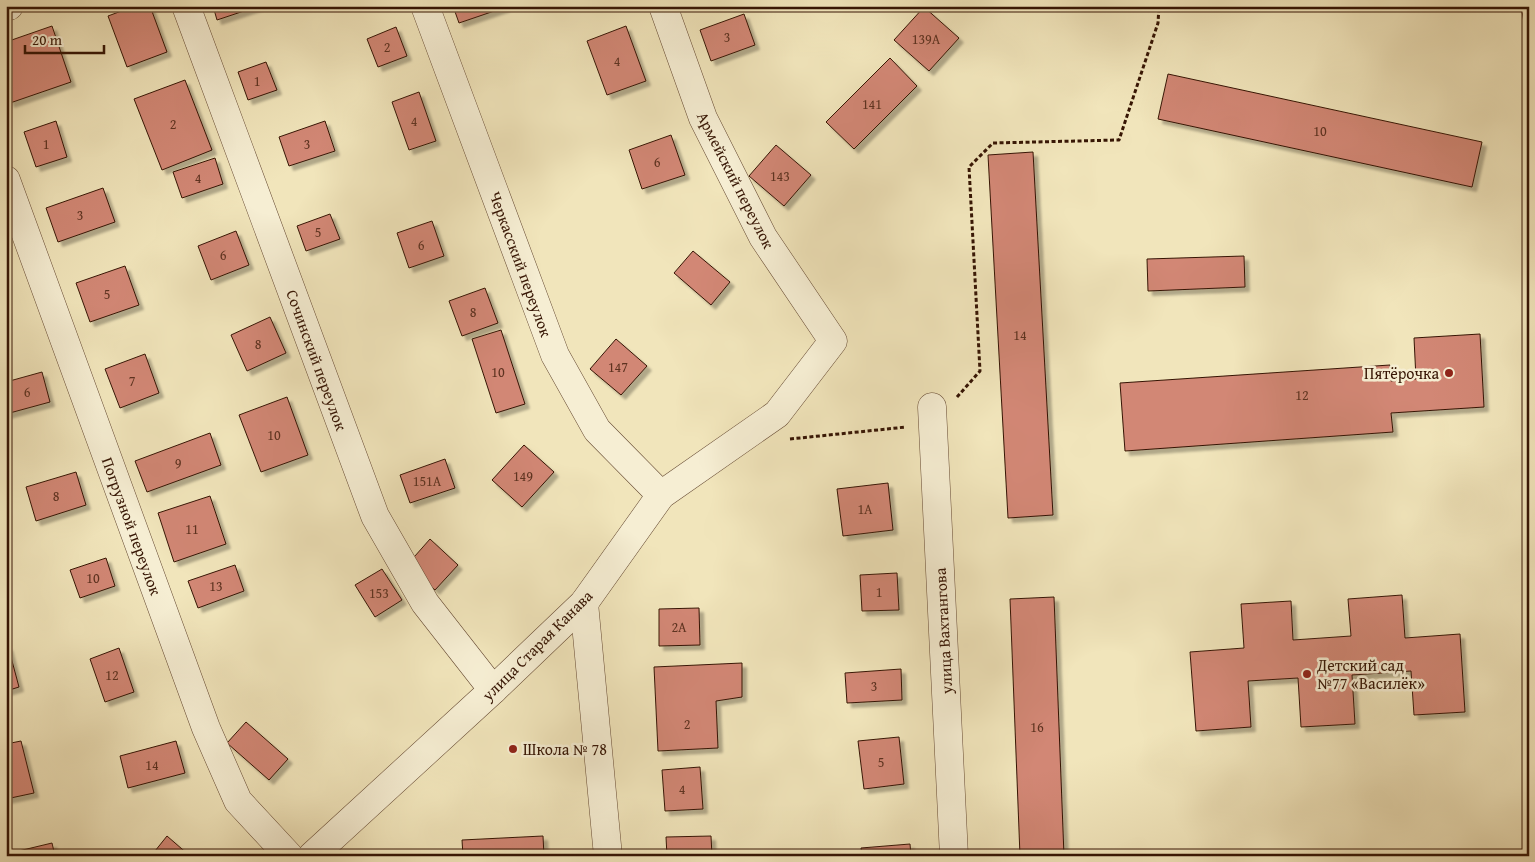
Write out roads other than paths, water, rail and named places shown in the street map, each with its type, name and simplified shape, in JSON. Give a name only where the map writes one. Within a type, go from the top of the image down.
[{"type":"street","name":"Сочинский переулок","points":[[186,6],[375,516],[425,603],[493,690]]},
{"type":"street","name":"Черкасский переулок","points":[[425,6],[555,355],[597,430],[661,495]]},
{"type":"street","name":"Армейский переулок","points":[[663,6],[703,118],[763,237],[833,341]]},
{"type":"street","name":"Погрузной переулок","points":[[6,180],[206,728],[238,801],[289,856]]},
{"type":"street","name":"улица Старая Канава","points":[[312,856],[493,690],[584,602],[661,495],[777,414],[833,341]]},
{"type":"street","name":"улица Вахтангова","points":[[932,416],[954,856]]},
{"type":"street","points":[[584,602],[608,856]]},
{"type":"place","name":"Пятёрочка","points":[[1449,373]]},
{"type":"place","name":"Детский сад №77 «Василёк»","points":[[1307,674]]},
{"type":"place","name":"Школа № 78","points":[[513,749]]}]
